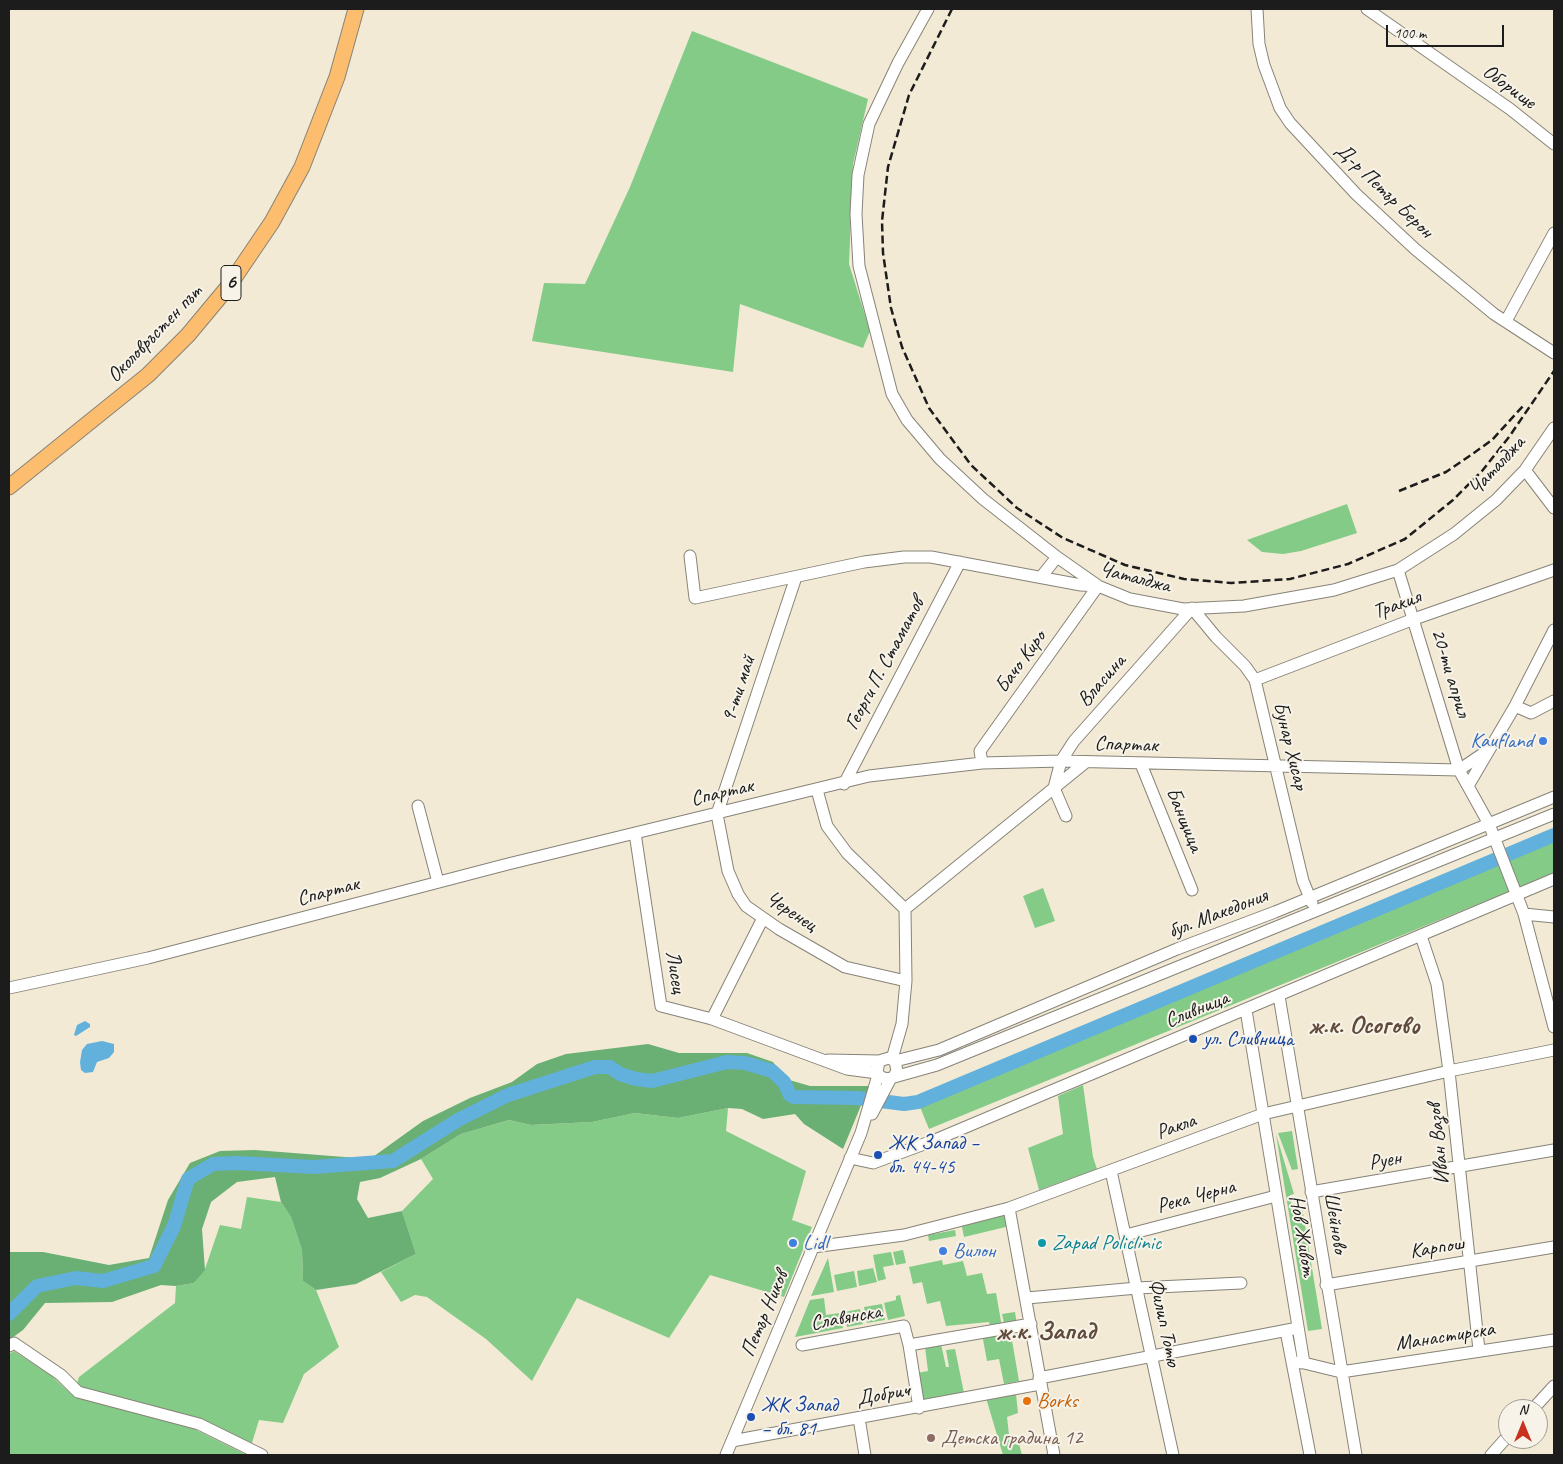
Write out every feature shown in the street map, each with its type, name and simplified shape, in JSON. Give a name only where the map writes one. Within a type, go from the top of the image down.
[{"type":"main road","name":"Околовръстен път","points":[[9,488],[148,376],[188,335],[228,287],[272,222],[302,167],[337,78],[356,9]]},
{"type":"street","points":[[928,9],[898,63],[869,124],[858,175],[856,214],[859,266],[892,394],[907,420],[940,459],[983,499],[1057,557],[1098,586]]},
{"type":"street","name":"Д-р Петър Берон","points":[[1257,9],[1259,44],[1264,66],[1285,116],[1356,194],[1415,249],[1506,321],[1554,353]]},
{"type":"street","name":"Оборище","points":[[1367,9],[1510,109],[1554,144]]},
{"type":"street","points":[[1506,321],[1554,233]]},
{"type":"street","name":"Чаталджа","points":[[690,556],[695,598],[864,562],[904,557],[931,557],[1081,585],[1098,586],[1130,599],[1183,608],[1244,606],[1334,590],[1398,570],[1454,534],[1496,500],[1525,470],[1554,428]]},
{"type":"street","points":[[1525,470],[1554,508]]},
{"type":"street","points":[[1041,577],[1057,557]]},
{"type":"street","name":"Георги П. Стаматов","points":[[844,784],[960,562]]},
{"type":"street","name":"20-ти април","points":[[1398,570],[1459,770],[1489,824],[1524,914],[1554,1027]]},
{"type":"street","name":"Тракия","points":[[1255,680],[1414,619],[1554,570]]},
{"type":"street","name":"9-ти май","points":[[717,814],[796,577]]},
{"type":"street","name":"Бачо Киро","points":[[982,763],[980,751],[1098,586]]},
{"type":"street","name":"Бунар Хисар","points":[[1192,608],[1245,666],[1255,680],[1303,881],[1316,912]]},
{"type":"street","name":"Власина","points":[[1054,788],[1061,761],[1074,741],[1192,608]]},
{"type":"street","points":[[1468,786],[1515,706],[1554,630]]},
{"type":"street","points":[[1515,706],[1531,713],[1554,701]]},
{"type":"street","points":[[1459,770],[1489,750]]},
{"type":"street","name":"Спартак","points":[[9,988],[148,958],[438,882],[844,784],[869,776],[982,763],[1061,761],[1459,770]]},
{"type":"street","points":[[905,909],[1086,762]]},
{"type":"street","name":"Банщица","points":[[1141,764],[1192,890]]},
{"type":"street","points":[[1054,788],[1066,816]]},
{"type":"street","points":[[817,790],[827,826],[847,853],[905,909],[906,981],[902,1024],[896,1044],[884,1065],[878,1093]]},
{"type":"street","name":"бул. Македония","points":[[884,1065],[947,1046],[1178,949],[1309,898],[1554,796]]},
{"type":"street","points":[[418,806],[438,882]]},
{"type":"street","name":"Черенец","points":[[717,814],[728,871],[738,894],[746,906],[845,967],[906,981]]},
{"type":"street","name":"бул. Македония","points":[[892,1077],[937,1065],[1316,912],[1497,842],[1554,814]]},
{"type":"street","name":"Лисец","points":[[635,833],[660,1006],[712,1019],[847,1069],[884,1065]]},
{"type":"street","name":"Сливница","points":[[850,1158],[872,1163],[908,1150],[1246,1010],[1554,879]]},
{"type":"street","points":[[1524,914],[1554,916]]},
{"type":"street","points":[[712,1019],[763,918]]},
{"type":"street","name":"Иван Вазов","points":[[1422,936],[1436,979],[1449,1071],[1479,1350]]},
{"type":"street","name":"Шейново","points":[[1279,996],[1356,1455]]},
{"type":"street","name":"Нов Живот","points":[[1246,1010],[1304,1363]]},
{"type":"street","points":[[896,1044],[904,1051],[920,1055]]},
{"type":"street","name":"Ракла","points":[[813,1247],[904,1235],[1009,1208],[1263,1114],[1449,1071],[1554,1050]]},
{"type":"street","points":[[884,1065],[884,1079],[892,1077]]},
{"type":"street","points":[[878,1093],[897,1068],[884,1065]]},
{"type":"street","name":"Петър Ников","points":[[726,1455],[878,1093]]},
{"type":"street","name":"Руен","points":[[1311,1192],[1554,1150]]},
{"type":"street","name":"Филип Тотю","points":[[1111,1171],[1173,1455]]},
{"type":"street","name":"Река Черна","points":[[1126,1235],[1276,1196]]},
{"type":"street","points":[[1009,1208],[1054,1455]]},
{"type":"street","name":"Карпош","points":[[1326,1285],[1554,1248]]},
{"type":"street","points":[[1026,1298],[1137,1288],[1241,1283]]},
{"type":"street","points":[[919,1408],[908,1345],[1030,1324]]},
{"type":"street","name":"Славянска","points":[[802,1345],[904,1326],[908,1345]]},
{"type":"street","name":"Добрич","points":[[732,1441],[919,1408],[1152,1357],[1298,1328]]},
{"type":"street","points":[[1286,1331],[1310,1455]]},
{"type":"street","name":"Манастирска","points":[[1341,1372],[1554,1340]]},
{"type":"street","points":[[9,1346],[14,1343],[61,1375],[78,1392],[199,1424],[262,1455]]},
{"type":"street","points":[[1292,1362],[1341,1372]]},
{"type":"street","points":[[1542,1399],[1554,1386]]},
{"type":"street","points":[[859,1418],[865,1455]]},
{"type":"green space","points":[[692,31],[868,99],[853,164],[849,264],[870,331],[863,348],[740,304],[733,372],[532,341],[544,283],[585,284],[630,187]]},
{"type":"green space","points":[[1347,504],[1357,533],[1301,551],[1283,554],[1262,552],[1247,540]]},
{"type":"green space","points":[[1554,835],[1554,873],[929,1129],[918,1102]]},
{"type":"green space","points":[[1043,888],[1055,921],[1035,928],[1023,896]]},
{"type":"green space","points":[[648,1044],[679,1053],[747,1053],[773,1062],[786,1079],[810,1086],[869,1086],[843,1149],[804,1124],[795,1114],[763,1119],[742,1109],[728,1108],[678,1118],[635,1113],[592,1122],[531,1125],[509,1120],[461,1134],[421,1159],[380,1178],[360,1182],[357,1199],[368,1218],[402,1211],[416,1254],[356,1284],[316,1290],[303,1281],[302,1250],[291,1217],[281,1202],[275,1177],[237,1182],[211,1202],[202,1229],[205,1270],[194,1283],[176,1286],[161,1285],[112,1302],[45,1303],[23,1330],[9,1340],[9,1252],[43,1252],[109,1265],[149,1258],[168,1200],[190,1163],[220,1151],[255,1150],[370,1159],[423,1121],[470,1098],[512,1082],[537,1064],[566,1054]]},
{"type":"green space","points":[[1083,1085],[1093,1157],[1097,1169],[1039,1190],[1028,1148],[1063,1134],[1058,1096]]},
{"type":"green space","points":[[728,1108],[726,1131],[806,1171],[792,1220],[812,1227],[784,1297],[710,1275],[669,1338],[577,1298],[532,1381],[486,1339],[427,1297],[415,1295],[401,1302],[381,1272],[416,1254],[402,1211],[433,1179],[421,1159],[461,1134],[509,1120],[531,1125],[592,1122],[635,1113],[678,1118]]},
{"type":"green space","points":[[1292,1131],[1298,1169],[1292,1170],[1278,1133]]},
{"type":"green space","points":[[1276,1134],[1294,1194],[1290,1195],[1292,1208],[1302,1207],[1322,1329],[1308,1331]]},
{"type":"green space","points":[[247,1197],[281,1202],[291,1217],[302,1250],[303,1281],[316,1290],[339,1347],[304,1374],[283,1423],[259,1420],[251,1446],[76,1386],[79,1377],[175,1303],[176,1286],[194,1283],[205,1269],[220,1225],[241,1229]]},
{"type":"green space","points":[[1006,1212],[1010,1226],[964,1237],[961,1222]]},
{"type":"green space","points":[[955,1230],[956,1236],[929,1241],[928,1235]]},
{"type":"green space","points":[[903,1250],[906,1263],[896,1265],[893,1252]]},
{"type":"green space","points":[[891,1252],[894,1265],[883,1267],[886,1279],[878,1281],[873,1255]]},
{"type":"green space","points":[[828,1258],[834,1292],[811,1296]]},
{"type":"green space","points":[[942,1260],[943,1265],[963,1261],[967,1276],[982,1273],[987,1294],[996,1293],[1002,1327],[991,1329],[989,1322],[946,1326],[940,1301],[927,1304],[922,1282],[913,1284],[909,1267]]},
{"type":"green space","points":[[873,1268],[877,1282],[859,1286],[857,1271]]},
{"type":"green space","points":[[854,1271],[857,1287],[837,1291],[834,1275]]},
{"type":"green space","points":[[900,1295],[905,1316],[888,1320],[884,1303],[896,1300],[896,1296]]},
{"type":"green space","points":[[824,1298],[826,1315],[840,1313],[843,1328],[795,1337],[810,1300]]},
{"type":"green space","points":[[882,1304],[885,1320],[867,1323],[864,1307]]},
{"type":"green space","points":[[860,1309],[863,1324],[847,1327],[844,1312]]},
{"type":"green space","points":[[1015,1312],[1017,1325],[1005,1327],[1002,1314]]},
{"type":"green space","points":[[1010,1329],[1019,1381],[1004,1384],[999,1359],[987,1361],[982,1334]]},
{"type":"green space","points":[[941,1344],[946,1367],[949,1367],[946,1350],[955,1349],[964,1393],[924,1399],[917,1373],[928,1371],[925,1347]]},
{"type":"green space","points":[[14,1351],[52,1376],[72,1395],[188,1426],[247,1455],[9,1455],[9,1354]]},
{"type":"green space","points":[[1016,1394],[1018,1413],[1007,1417],[1010,1444],[1019,1444],[1022,1455],[1003,1455],[986,1398]]},
{"type":"water","points":[[85,1021],[90,1024],[90,1027],[76,1036],[74,1035],[77,1025]]},
{"type":"water","points":[[102,1041],[114,1044],[114,1052],[109,1058],[97,1062],[93,1072],[85,1073],[81,1070],[82,1050],[87,1044]]},
{"type":"waterway","points":[[9,1314],[37,1286],[76,1278],[103,1281],[154,1266],[174,1226],[188,1179],[213,1164],[238,1163],[314,1167],[393,1161],[458,1120],[508,1095],[595,1067],[610,1067],[620,1074],[652,1081],[727,1062],[745,1063],[772,1071],[784,1082],[790,1095],[794,1097],[857,1098],[904,1104],[918,1102],[1554,835]]},
{"type":"railway","points":[[952,9],[909,95],[888,167],[882,221],[883,253],[891,308],[902,347],[929,408],[971,465],[1017,508],[1063,538],[1125,565],[1184,579],[1231,583],[1290,579],[1348,564],[1405,539],[1453,500],[1482,471],[1509,437],[1554,371]]},
{"type":"railway","points":[[1399,491],[1446,472],[1471,455],[1492,440],[1523,406]]},
{"type":"place","name":"Kaufland","points":[[1543,741]]},
{"type":"place","name":"ул. Сливница","points":[[1193,1039]]},
{"type":"place","name":"ЖК Запад – бл. 44-45","points":[[878,1155]]},
{"type":"place","name":"Lidl","points":[[793,1243]]},
{"type":"place","name":"Zapad Policlinic","points":[[1042,1243]]},
{"type":"place","name":"Вилон","points":[[943,1251]]},
{"type":"place","name":"Borks","points":[[1027,1401]]},
{"type":"place","name":"ЖК Запад – бл. 81","points":[[751,1417]]},
{"type":"place","name":"Детска градина 12","points":[[931,1438]]},
{"type":"district","name":"ж.к. Осогово","points":[[1364,1026]]},
{"type":"district","name":"ж.к. Запад","points":[[1046,1332]]}]
